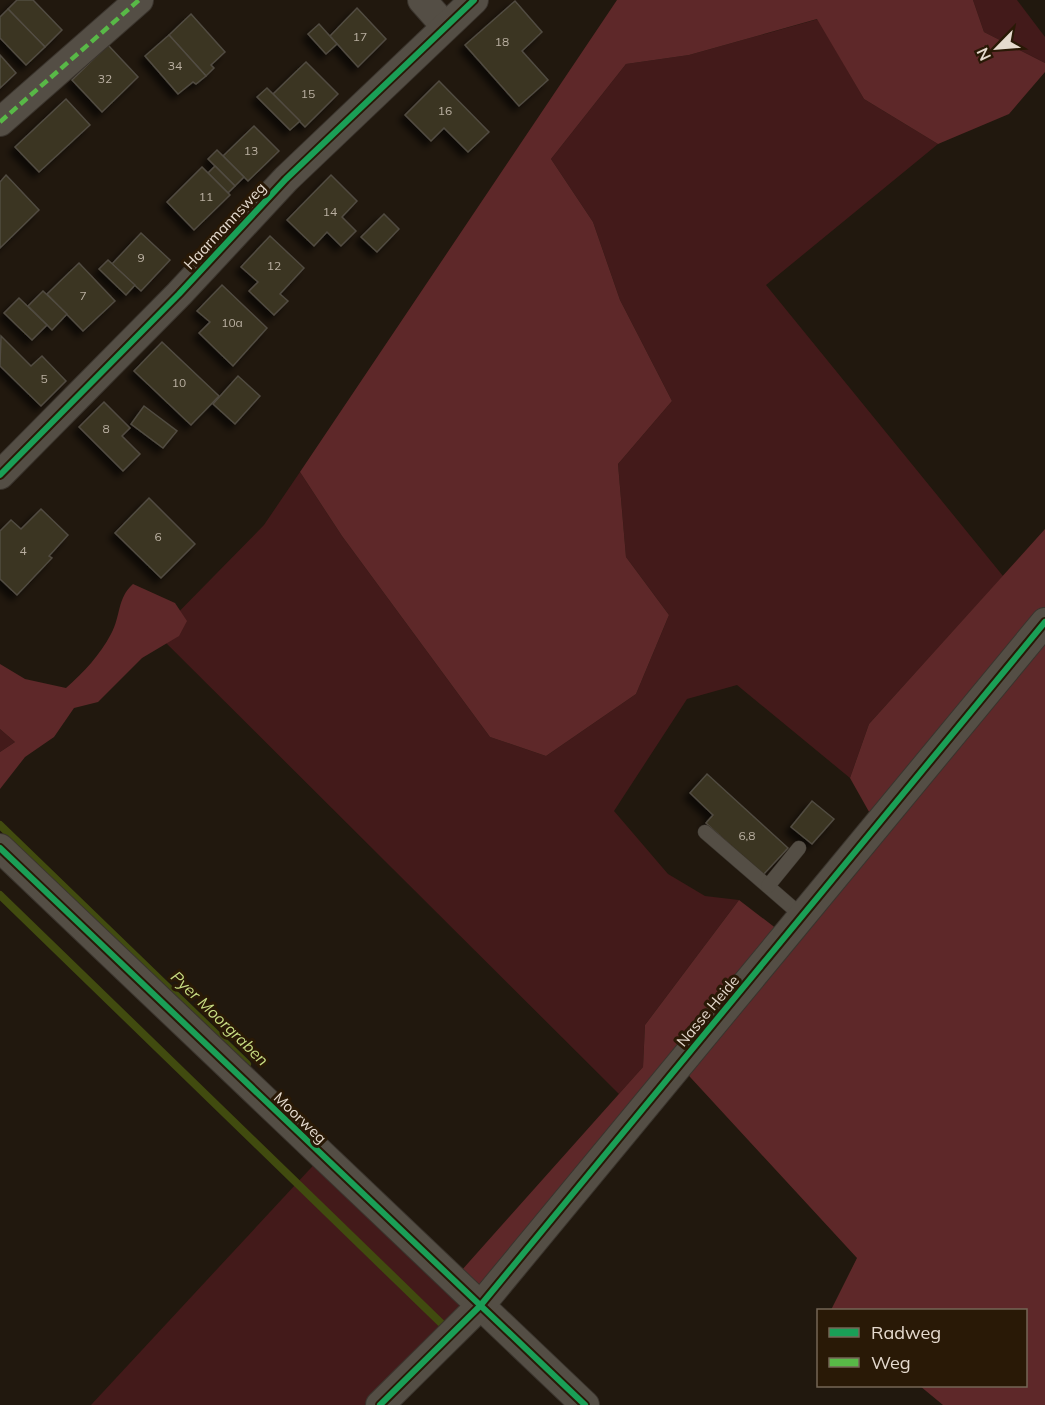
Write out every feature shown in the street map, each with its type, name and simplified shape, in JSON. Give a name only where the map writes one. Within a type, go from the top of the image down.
[{"type":"street","points":[[0,122],[139,0]]},
{"type":"street","points":[[422,0],[445,26]]},
{"type":"street","name":"Haarmannsweg","points":[[0,475],[171,302],[286,179],[474,0]]},
{"type":"street","name":"Nasse Heide","points":[[380,1405],[480,1306],[1045,622]]},
{"type":"street","name":"Moorweg","points":[[0,848],[585,1405]]},
{"type":"lane","points":[[705,832],[802,916]]},
{"type":"lane","points":[[768,886],[799,848]]},
{"type":"shaded area","points":[[617,0],[973,0],[984,32],[1045,63],[1045,72],[1009,114],[938,144],[864,99],[817,19],[689,55],[626,64],[551,159],[593,222],[620,300],[672,401],[618,464],[626,557],[669,615],[636,694],[546,756],[490,737],[342,536],[300,472]]},
{"type":"shaded area","points":[[973,0],[1017,0],[1045,37],[1045,63],[984,32]]},
{"type":"shaded area","points":[[818,19],[864,99],[938,144],[766,285],[1003,576],[869,724],[850,778],[737,685],[687,699],[614,811],[668,874],[705,896],[739,900],[645,1025],[643,1067],[619,1094],[157,634],[264,525],[300,472],[342,536],[490,737],[546,756],[636,694],[669,615],[626,557],[618,464],[672,401],[620,300],[593,222],[551,159],[626,64],[689,55]]},
{"type":"shaded area","points":[[1045,529],[1045,1405],[943,1405],[921,1387],[1027,1387],[1027,1309],[832,1309],[857,1258],[679,1065],[480,1306],[453,1280],[643,1067],[645,1025],[739,900],[786,936],[877,826],[850,778],[869,724]]},
{"type":"shaded area","points":[[133,584],[175,603],[187,621],[179,636],[142,658],[98,702],[74,708],[54,737],[25,757],[0,789],[0,752],[15,742],[0,729],[0,664],[25,679],[66,688],[91,663],[107,642],[124,595]]},
{"type":"shaded area","points":[[0,729],[15,742],[0,752]]},
{"type":"shaded area","points":[[322,1156],[480,1306],[380,1405],[91,1405]]},
{"type":"building","points":[[17,0],[33,0],[62,30],[45,47],[8,9]]},
{"type":"building","points":[[515,1],[542,32],[522,51],[548,80],[519,106],[465,45]]},
{"type":"building","points":[[357,8],[386,39],[358,67],[330,36]]},
{"type":"building","points":[[8,9],[45,47],[26,65],[0,38],[0,17]]},
{"type":"building","points":[[191,14],[225,52],[211,65],[214,68],[206,76],[169,35]]},
{"type":"building","points":[[319,24],[337,44],[326,54],[308,34]]},
{"type":"building","points":[[169,35],[206,76],[196,84],[193,82],[178,94],[145,56]]},
{"type":"building","points":[[108,45],[138,77],[102,112],[72,80]]},
{"type":"building","points":[[0,55],[16,73],[0,88]]},
{"type":"building","points":[[306,62],[338,94],[305,127],[273,94]]},
{"type":"building","points":[[439,81],[489,132],[468,152],[444,128],[431,141],[405,115]]},
{"type":"building","points":[[267,88],[300,121],[290,130],[257,97]]},
{"type":"building","points":[[66,99],[90,125],[39,172],[15,147]]},
{"type":"building","points":[[254,126],[279,151],[248,181],[223,156]]},
{"type":"building","points":[[217,150],[244,177],[235,186],[208,159]]},
{"type":"building","points":[[215,166],[235,186],[228,193],[208,173]]},
{"type":"building","points":[[202,167],[230,195],[194,230],[167,202]]},
{"type":"building","points":[[6,175],[39,210],[0,248],[0,182]]},
{"type":"building","points":[[331,175],[357,201],[342,217],[356,231],[341,246],[327,232],[314,246],[287,220]]},
{"type":"building","points":[[384,214],[399,229],[377,252],[361,237]]},
{"type":"building","points":[[141,233],[170,260],[141,291],[112,264]]},
{"type":"building","points":[[270,236],[304,268],[280,294],[288,301],[274,315],[249,291],[258,282],[241,267]]},
{"type":"building","points":[[108,260],[135,285],[126,295],[99,269]]},
{"type":"building","points":[[79,263],[115,301],[83,331],[47,294]]},
{"type":"building","points":[[222,285],[267,328],[233,366],[199,333],[210,322],[197,311]]},
{"type":"building","points":[[43,291],[67,314],[52,330],[28,306]]},
{"type":"building","points":[[19,298],[47,325],[32,340],[4,313]]},
{"type":"building","points":[[1,336],[31,366],[42,356],[66,381],[41,406],[0,366]]},
{"type":"building","points":[[162,342],[219,396],[191,425],[134,371]]},
{"type":"building","points":[[238,376],[260,396],[235,424],[213,404]]},
{"type":"building","points":[[104,402],[130,428],[122,436],[140,454],[123,471],[79,427]]},
{"type":"building","points":[[144,406],[177,431],[163,448],[131,424]]},
{"type":"building","points":[[149,498],[195,544],[161,578],[115,533]]},
{"type":"building","points":[[41,509],[68,535],[49,556],[52,558],[17,595],[0,579],[0,531],[11,520],[21,529]]},
{"type":"building","points":[[707,774],[788,848],[763,875],[706,823],[713,815],[690,793]]},
{"type":"building","points":[[812,801],[834,819],[812,844],[791,827]]},
{"type":"waterway","name":"Pyer Moorgraben","points":[[0,825],[247,1064]]},
{"type":"waterway","points":[[0,895],[442,1324]]},
{"type":"marked path","points":[[0,122],[139,0]]},
{"type":"cycle path","points":[[0,475],[179,294],[286,179],[474,0]]},
{"type":"cycle path","points":[[380,1405],[480,1306],[1045,622]]},
{"type":"cycle path","points":[[0,848],[585,1405]]}]
